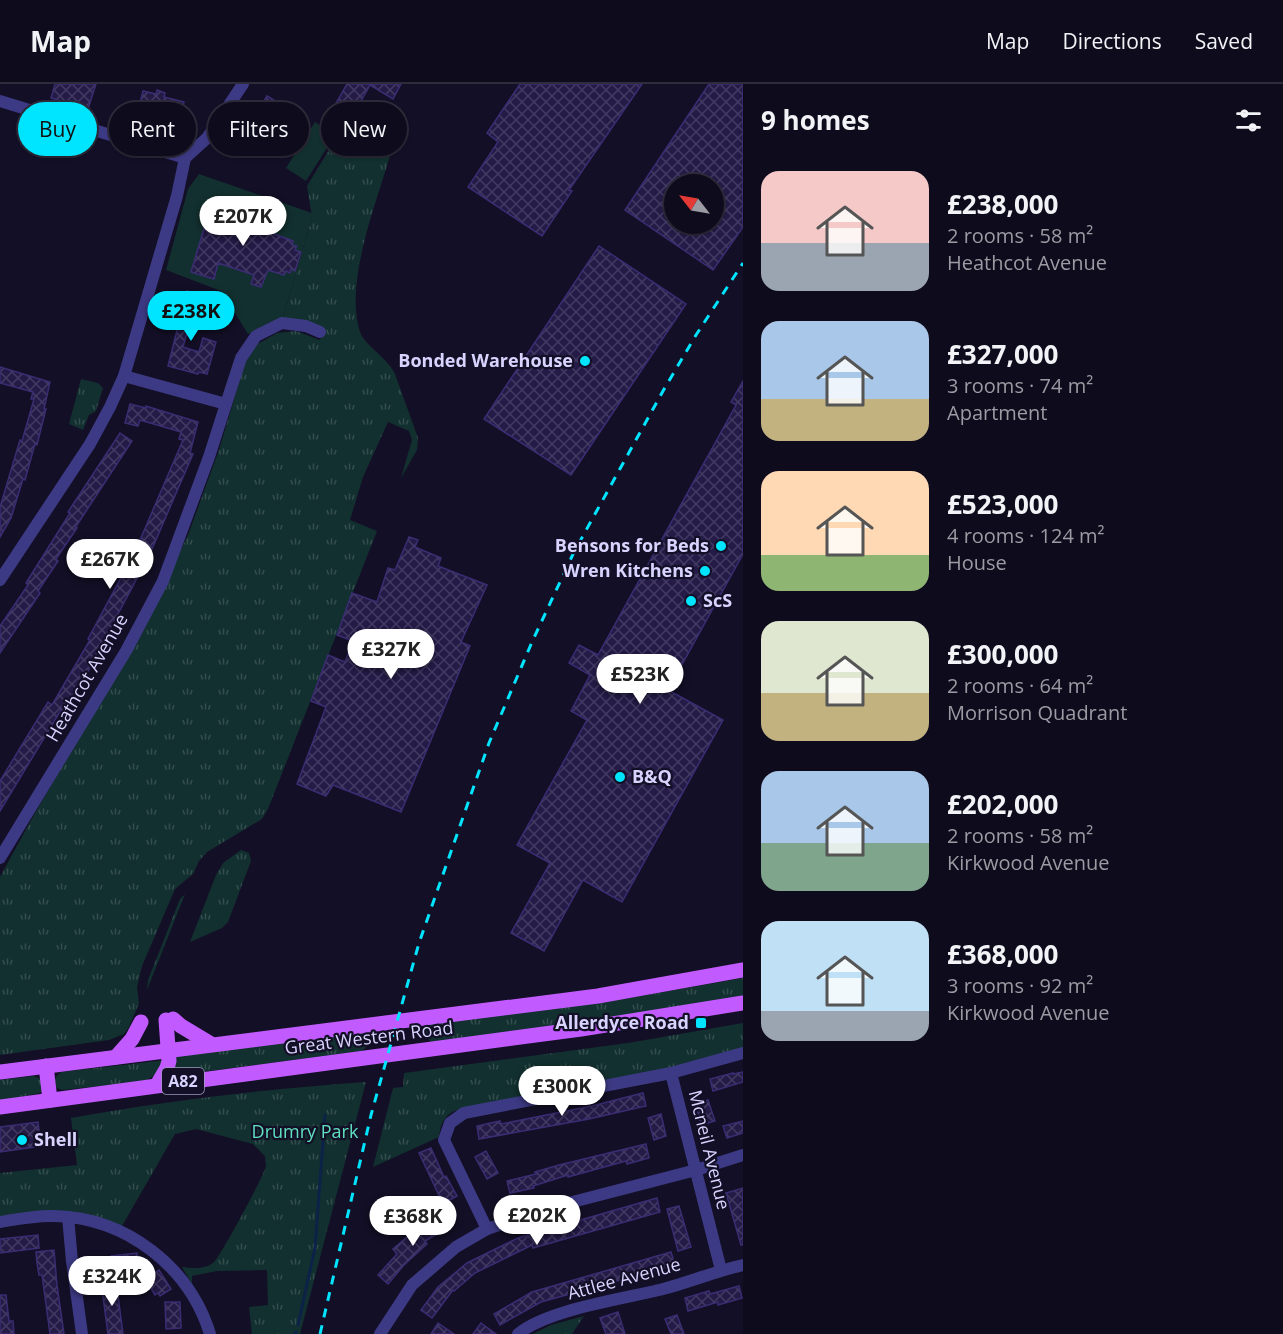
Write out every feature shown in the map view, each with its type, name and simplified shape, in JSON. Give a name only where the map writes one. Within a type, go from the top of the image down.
[{"type":"main road","name":"Great Western Road","points":[[0,1072],[598,996],[743,970]]},
{"type":"main road","name":"Great Western Road","points":[[0,1107],[604,1026],[743,1003]]},
{"type":"main road","points":[[157,1085],[167,1068],[170,1019],[211,1044]]},
{"type":"main road","points":[[116,1057],[132,1039],[141,1022]]},
{"type":"main road","points":[[46,1066],[50,1100]]},
{"type":"street","points":[[0,580],[90,444],[110,407],[124,376],[177,196],[185,158],[207,138],[243,84]]},
{"type":"street","points":[[0,101],[185,158]]},
{"type":"street","name":"Heathcot Avenue","points":[[0,858],[126,651],[163,581],[209,457],[241,358],[256,336],[282,323],[306,326],[320,332]]},
{"type":"street","points":[[124,376],[226,404]]},
{"type":"street","points":[[487,1228],[444,1140],[450,1123],[464,1113],[671,1073],[743,1053]]},
{"type":"street","name":"Mcneil Avenue","points":[[671,1073],[721,1270]]},
{"type":"street","points":[[380,1334],[412,1285],[456,1247],[487,1228],[561,1205],[696,1170],[743,1155]]},
{"type":"street","points":[[0,1222],[53,1216],[68,1217],[103,1224],[123,1231],[167,1264],[188,1289],[210,1334]]},
{"type":"street","points":[[68,1217],[82,1334]]},
{"type":"street","name":"Attlee Avenue","points":[[518,1334],[527,1326],[575,1309],[665,1288],[743,1265]]},
{"type":"green space","points":[[315,122],[321,126],[322,156],[306,181],[286,168],[294,156],[309,156],[309,132]]},
{"type":"green space","points":[[325,156],[390,156],[364,244],[356,291],[356,312],[363,337],[395,374],[418,438],[417,450],[401,478],[412,440],[409,431],[388,422],[363,477],[350,520],[377,531],[268,809],[262,819],[207,852],[199,861],[193,874],[175,889],[142,966],[137,987],[139,1003],[129,1027],[124,1034],[109,1040],[0,1055],[0,877],[142,630],[188,535],[219,450],[246,359],[256,345],[277,333],[296,331],[320,340],[324,328],[283,318],[312,217],[307,186]]},
{"type":"green space","points":[[199,174],[312,213],[283,318],[248,334],[221,291],[166,270],[188,189]]},
{"type":"green space","points":[[81,379],[98,383],[103,388],[96,411],[89,415],[83,430],[69,424]]},
{"type":"green space","points":[[241,850],[249,853],[251,861],[228,922],[222,928],[190,942],[216,875],[223,863]]},
{"type":"green space","points":[[185,894],[147,990],[148,980],[180,899]]},
{"type":"green space","points":[[743,978],[743,997],[692,1007],[431,1042],[424,1034],[431,1023],[623,999]]},
{"type":"green space","points":[[743,1023],[743,1050],[618,1080],[454,1111],[443,1122],[439,1137],[373,1167],[393,1088],[403,1087],[404,1073],[628,1043]]},
{"type":"green space","points":[[361,1032],[368,1036],[370,1043],[362,1051],[170,1076],[173,1055]]},
{"type":"green space","points":[[166,1060],[159,1073],[145,1081],[63,1090],[57,1088],[54,1083],[61,1072]]},
{"type":"green space","points":[[34,1076],[41,1079],[42,1091],[40,1093],[0,1101],[0,1080]]},
{"type":"green space","name":"Drumry Park","points":[[366,1082],[300,1334],[252,1334],[249,1307],[268,1305],[267,1270],[217,1271],[192,1276],[192,1284],[182,1267],[198,1268],[210,1265],[225,1245],[251,1199],[266,1166],[265,1156],[253,1144],[196,1129],[175,1134],[122,1226],[113,1223],[0,1217],[0,1173],[77,1165],[71,1118],[218,1096]]},
{"type":"green space","points":[[584,1316],[572,1334],[533,1334],[551,1325]]},
{"type":"building","points":[[55,84],[96,84],[90,102],[64,102],[51,98]]},
{"type":"building","points":[[347,84],[401,84],[393,99],[370,85],[360,102],[337,102]]},
{"type":"building","points":[[520,84],[642,84],[569,190],[572,191],[542,236],[468,187],[498,142],[487,133]]},
{"type":"building","points":[[709,84],[743,84],[743,227],[713,270],[625,210]]},
{"type":"building","points":[[157,90],[165,93],[164,97],[184,102],[140,102],[143,91],[156,94]]},
{"type":"building","points":[[267,96],[277,102],[263,102]]},
{"type":"building","points":[[211,205],[271,224],[269,232],[293,241],[292,245],[297,246],[295,250],[301,252],[295,271],[291,269],[290,273],[286,271],[284,275],[268,270],[261,287],[251,284],[254,275],[218,263],[214,279],[191,272]]},
{"type":"building","name":"Bonded Warehouse","points":[[599,246],[686,304],[571,475],[484,419]]},
{"type":"building","points":[[187,291],[201,295],[193,325],[189,325],[183,347],[199,352],[203,338],[216,342],[207,374],[199,372],[198,374],[168,366]]},
{"type":"building","points":[[0,367],[50,382],[37,445],[35,444],[11,518],[0,537],[0,507],[34,399],[31,399],[33,392],[0,383]]},
{"type":"building","points":[[743,381],[743,554],[668,690],[723,720],[622,902],[583,880],[544,951],[511,933],[550,863],[517,845],[587,720],[571,711],[590,675],[569,663],[579,645],[598,655],[736,405],[731,402]]},
{"type":"building","points":[[130,404],[146,408],[146,406],[198,422],[190,453],[193,454],[143,570],[96,658],[64,712],[61,710],[0,811],[0,781],[48,702],[52,705],[90,640],[88,639],[123,574],[125,575],[183,440],[179,439],[181,432],[140,420],[138,426],[125,423]]},
{"type":"building","points":[[120,433],[132,441],[75,528],[77,528],[56,559],[58,561],[38,591],[40,593],[0,653],[0,626],[28,585],[26,583],[70,513],[68,512]]},
{"type":"building","points":[[409,537],[418,540],[415,547],[441,558],[438,566],[487,585],[461,642],[470,646],[401,812],[333,785],[326,796],[297,784],[326,707],[311,701],[328,655],[345,662],[353,641],[337,635],[352,593],[377,602],[388,568],[395,570]]},
{"type":"building","points":[[743,1072],[743,1082],[713,1091],[710,1079]]},
{"type":"building","points":[[643,1093],[646,1106],[479,1139],[477,1126],[500,1121],[501,1124],[592,1106]]},
{"type":"building","points":[[708,1100],[715,1121],[701,1125],[695,1104]]},
{"type":"building","points":[[661,1114],[666,1136],[654,1140],[648,1118]]},
{"type":"building","points":[[743,1121],[743,1133],[727,1138],[723,1126]]},
{"type":"building","points":[[38,1122],[41,1146],[0,1152],[0,1127]]},
{"type":"building","points":[[646,1144],[649,1158],[627,1164],[626,1161],[568,1177],[568,1175],[533,1186],[534,1188],[510,1193],[507,1181],[536,1174],[535,1172],[559,1165]]},
{"type":"building","points":[[431,1148],[444,1177],[446,1176],[457,1196],[443,1204],[419,1153]]},
{"type":"building","points":[[486,1151],[498,1173],[487,1179],[475,1157]]},
{"type":"building","points":[[743,1188],[743,1245],[741,1245],[726,1193]]},
{"type":"building","points":[[657,1198],[660,1212],[533,1248],[532,1245],[475,1273],[453,1290],[432,1318],[421,1310],[438,1287],[467,1263],[518,1238]]},
{"type":"building","points":[[679,1206],[691,1247],[678,1251],[667,1209]]},
{"type":"building","points":[[446,1214],[453,1225],[425,1241],[427,1244],[404,1265],[388,1284],[378,1275],[397,1254],[393,1249],[415,1230],[417,1233]]},
{"type":"building","points":[[38,1235],[39,1248],[0,1253],[0,1239]]},
{"type":"building","points":[[54,1250],[64,1334],[50,1334],[42,1275],[39,1275],[37,1263],[36,1252]]},
{"type":"building","points":[[671,1252],[675,1265],[541,1302],[500,1325],[494,1314],[532,1292]]},
{"type":"building","points":[[137,1253],[139,1267],[113,1271],[111,1256]]},
{"type":"building","points":[[159,1270],[171,1289],[160,1296],[158,1293],[155,1295],[145,1279]]},
{"type":"building","points":[[116,1280],[123,1334],[108,1334],[101,1282]]},
{"type":"building","points":[[739,1286],[742,1298],[688,1311],[685,1298]]},
{"type":"building","points":[[0,1295],[6,1295],[9,1321],[13,1321],[14,1334],[0,1334]]},
{"type":"building","points":[[165,1302],[180,1302],[181,1328],[166,1329]]},
{"type":"building","points":[[618,1312],[625,1334],[606,1334],[600,1318]]},
{"type":"building","points":[[677,1315],[684,1334],[671,1334],[665,1319]]},
{"type":"building","points":[[438,1323],[454,1334],[431,1334]]},
{"type":"building","points":[[481,1323],[496,1334],[473,1334]]},
{"type":"waterway","points":[[298,1325],[315,1248],[325,1115]]},
{"type":"railway","points":[[320,1334],[371,1115],[419,943],[489,743],[574,552],[663,391],[743,263]]},
{"type":"place","name":"Bonded Warehouse","points":[[585,361]]},
{"type":"place","name":"Bensons for Beds","points":[[721,546]]},
{"type":"place","name":"Wren Kitchens","points":[[705,571]]},
{"type":"place","name":"ScS","points":[[691,601]]},
{"type":"place","name":"B&Q","points":[[620,777]]},
{"type":"place","name":"Allerdyce Road","points":[[701,1023]]},
{"type":"place","name":"Shell","points":[[22,1140]]}]
